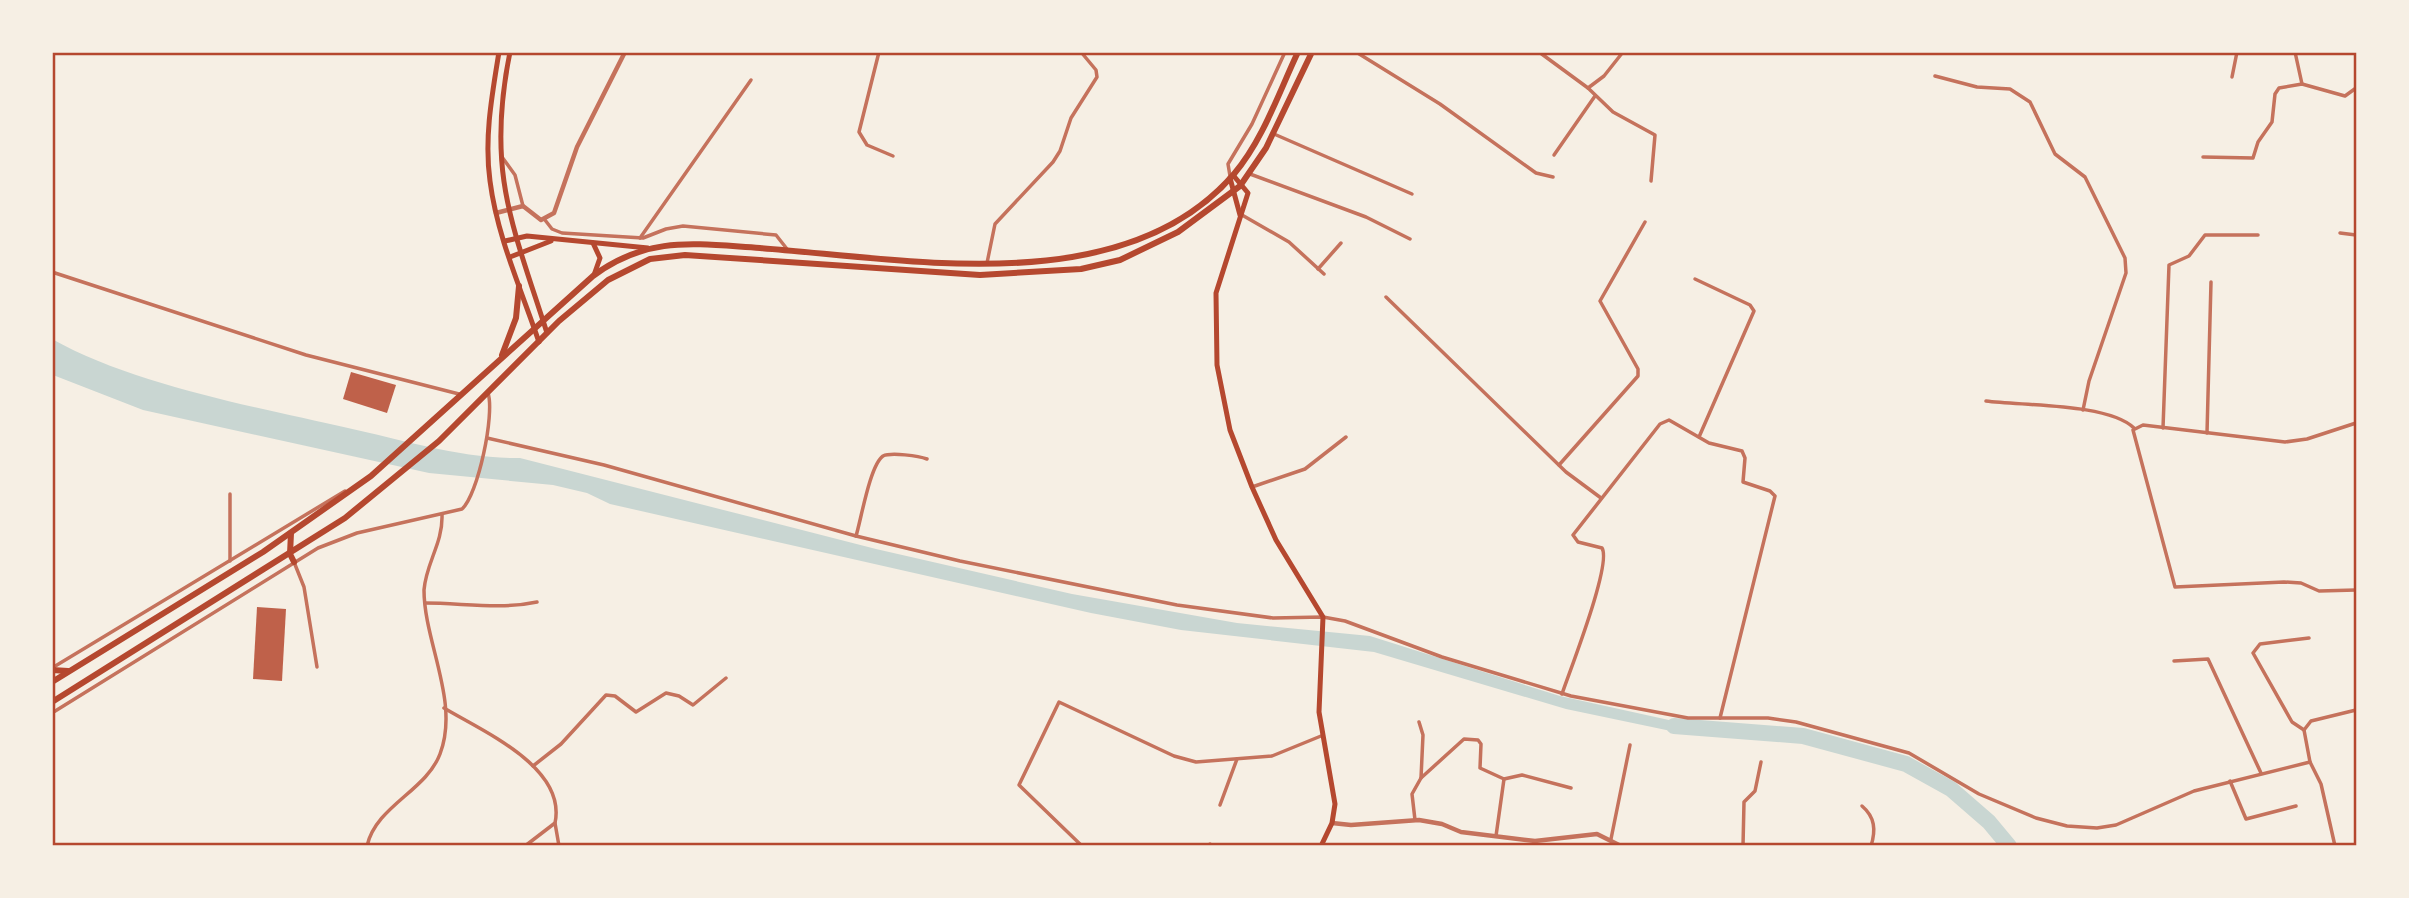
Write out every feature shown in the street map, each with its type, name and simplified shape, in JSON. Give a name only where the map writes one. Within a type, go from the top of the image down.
[{"type":"main road","points":[[499,52],[488,136],[490,181],[496,213],[538,342]]},
{"type":"main road","points":[[510,52],[500,113],[499,153],[507,210],[547,333]]},
{"type":"main road","points":[[505,241],[527,236],[554,241],[648,247],[684,244],[987,263],[1066,259],[1116,249],[1172,222],[1232,176],[1262,128],[1298,52]]},
{"type":"main road","points":[[52,702],[290,554],[390,483],[439,441],[547,333],[608,280],[629,267],[661,257],[700,256],[956,275],[1081,269],[1120,260],[1155,245],[1189,225],[1241,184],[1250,174],[1272,134],[1312,52]]},
{"type":"main road","points":[[1232,176],[1248,193],[1217,287],[1215,333],[1226,416],[1252,487],[1276,540],[1323,617],[1319,712],[1321,736],[1335,794],[1332,823],[1321,845]]},
{"type":"main road","points":[[1232,176],[1233,192],[1240,215]]},
{"type":"main road","points":[[510,257],[554,241]]},
{"type":"main road","points":[[593,243],[600,263],[593,276]]},
{"type":"main road","points":[[52,682],[291,533],[371,476],[593,276],[612,262],[648,247]]},
{"type":"main road","points":[[499,360],[516,318],[519,286]]},
{"type":"main road","points":[[291,533],[290,554],[294,562]]},
{"type":"main road","points":[[52,669],[70,671]]},
{"type":"street","points":[[499,153],[515,175],[523,205],[537,219],[545,220],[554,213],[577,147],[625,52]]},
{"type":"street","points":[[879,52],[859,132],[867,145],[893,156]]},
{"type":"street","points":[[987,263],[995,224],[1060,151],[1071,118],[1097,77],[1096,70],[1081,52]]},
{"type":"street","points":[[1232,176],[1228,164],[1252,124],[1285,52]]},
{"type":"street","points":[[1356,52],[1440,104],[1536,173],[1553,177]]},
{"type":"street","points":[[1539,52],[1588,88],[1613,112],[1655,135],[1651,181]]},
{"type":"street","points":[[1588,88],[1604,76],[1623,52]]},
{"type":"street","points":[[2232,77],[2237,52]]},
{"type":"street","points":[[2295,52],[2302,84]]},
{"type":"street","points":[[1935,76],[1977,87],[2010,89],[2030,103],[2055,154],[2085,177],[2125,258],[2126,273],[2089,381],[2083,410]]},
{"type":"street","points":[[640,238],[751,79]]},
{"type":"street","points":[[2203,157],[2253,158],[2258,142],[2272,122],[2275,92],[2302,84],[2345,96],[2357,88]]},
{"type":"street","points":[[1554,155],[1595,96]]},
{"type":"street","points":[[1252,124],[1262,128]]},
{"type":"street","points":[[1272,134],[1412,194]]},
{"type":"street","points":[[1250,174],[1366,217],[1410,239]]},
{"type":"street","points":[[496,213],[523,205]]},
{"type":"street","points":[[1240,215],[1284,239],[1324,274]]},
{"type":"street","points":[[545,220],[552,229],[562,233],[640,238],[682,226],[776,236],[789,250]]},
{"type":"street","points":[[1559,465],[1638,376],[1638,369],[1600,301],[1645,222]]},
{"type":"street","points":[[2340,233],[2357,235]]},
{"type":"street","points":[[2163,428],[2169,265],[2189,256],[2205,235],[2258,235]]},
{"type":"street","points":[[1318,269],[1341,243]]},
{"type":"street","points":[[52,272],[306,355],[461,395]]},
{"type":"street","points":[[1695,279],[1750,305],[1754,311],[1699,437]]},
{"type":"street","points":[[2207,433],[2211,282]]},
{"type":"street","points":[[1386,297],[1559,465],[1601,498]]},
{"type":"street","points":[[52,713],[322,546],[358,533],[464,508],[474,485],[487,438],[491,410],[488,393]]},
{"type":"street","points":[[1986,401],[2083,410],[2126,421],[2134,428],[2175,587],[2284,582],[2301,583],[2319,591],[2357,590]]},
{"type":"street","points":[[1562,694],[1599,585],[1605,555],[1602,548],[1578,542],[1573,535],[1662,422],[1671,421],[1719,446],[1742,452],[1745,458],[1744,482],[1770,491],[1774,496],[1720,719]]},
{"type":"street","points":[[2134,428],[2140,425],[2295,442],[2357,422]]},
{"type":"street","points":[[1252,487],[1305,469],[1346,437]]},
{"type":"street","points":[[487,438],[604,465],[856,536],[1177,605],[1273,618],[1323,617],[1345,621],[1442,657],[1562,694],[1688,718],[1768,718],[1797,722],[1867,739],[1909,753],[1979,794],[2036,818],[2067,826],[2097,828],[2116,825],[2194,791],[2310,762]]},
{"type":"street","points":[[856,536],[874,470],[881,458],[888,454],[927,459]]},
{"type":"street","points":[[52,669],[328,498],[356,486]]},
{"type":"street","points":[[230,494],[230,561]]},
{"type":"street","points":[[367,845],[376,825],[440,757],[444,708],[425,603],[425,579],[439,542],[442,515]]},
{"type":"street","points":[[294,562],[304,587],[317,667]]},
{"type":"street","points":[[425,603],[467,603],[503,608],[537,602]]},
{"type":"street","points":[[2304,730],[2293,724],[2253,653],[2258,645],[2309,638]]},
{"type":"street","points":[[2174,661],[2208,659],[2261,773]]},
{"type":"street","points":[[533,766],[561,744],[606,695],[615,696],[636,712],[666,693],[679,696],[693,705],[726,678]]},
{"type":"street","points":[[1082,845],[1019,785],[1059,702],[1182,760],[1237,759],[1280,754],[1321,736]]},
{"type":"street","points":[[444,708],[517,752],[549,785],[554,797],[559,845]]},
{"type":"street","points":[[2335,845],[2321,784],[2310,762],[2304,730],[2311,721],[2357,710]]},
{"type":"street","points":[[1419,722],[1423,736],[1421,778]]},
{"type":"street","points":[[1415,821],[1412,794],[1421,778],[1464,739],[1471,738],[1481,744],[1481,770],[1504,779],[1522,775],[1572,788]]},
{"type":"street","points":[[1611,839],[1630,745]]},
{"type":"street","points":[[1220,805],[1237,759]]},
{"type":"street","points":[[1743,845],[1744,802],[1755,791],[1762,762]]},
{"type":"street","points":[[1496,836],[1504,779]]},
{"type":"street","points":[[2230,781],[2246,818],[2296,806]]},
{"type":"street","points":[[1862,806],[1873,821],[1875,831],[1871,845]]},
{"type":"street","points":[[1332,823],[1351,825],[1415,821],[1442,824],[1455,831],[1534,843],[1597,834],[1621,845]]},
{"type":"street","points":[[525,845],[555,823]]},
{"type":"shaded area","points":[[52,339],[84,355],[157,382],[236,403],[455,452],[520,458],[876,549],[1072,594],[1237,623],[1370,636],[1560,696],[1687,724],[1694,730],[1690,735],[1566,709],[1374,652],[1181,630],[1091,613],[610,504],[587,493],[553,485],[429,473],[143,410],[53,375]]},
{"type":"building","points":[[351,372],[396,385],[387,413],[343,399]]},
{"type":"building","points":[[257,607],[286,609],[282,681],[253,679]]},
{"type":"waterway","points":[[1674,726],[1803,736],[1906,764],[1951,789],[1989,822],[2009,846]]}]
